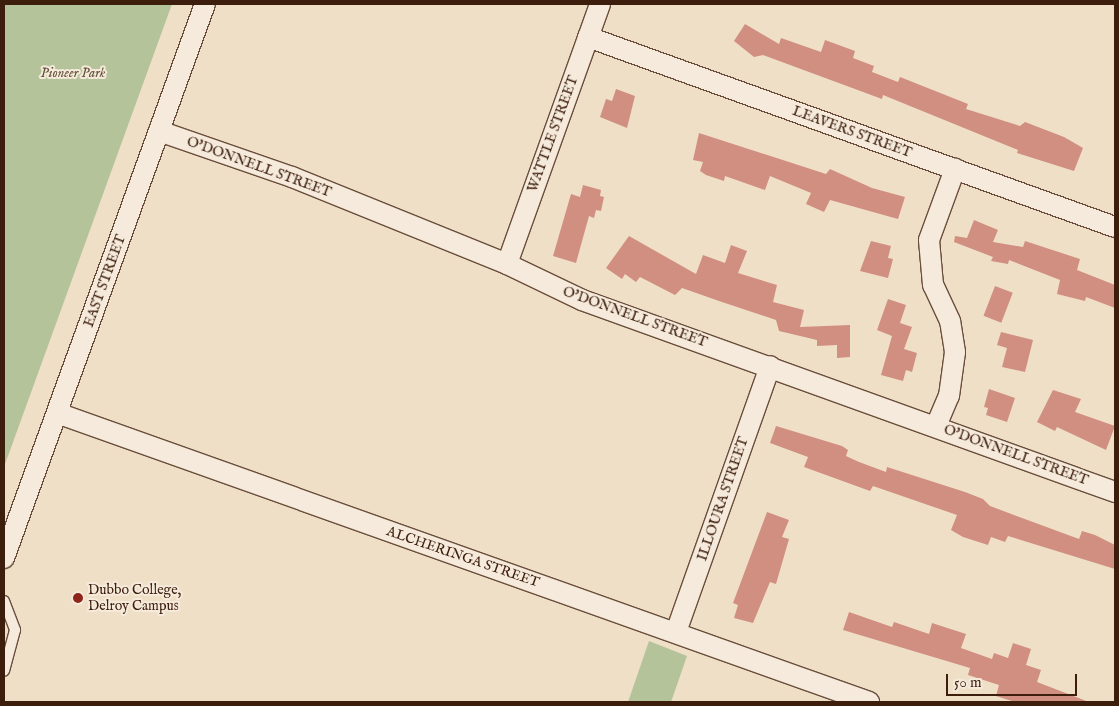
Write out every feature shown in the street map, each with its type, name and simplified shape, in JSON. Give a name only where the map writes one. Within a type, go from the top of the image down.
[{"type":"street","name":"EAST STREET","points":[[4,558],[205,4]]},
{"type":"street","name":"WATTLE STREET","points":[[507,264],[600,4]]},
{"type":"street","name":"LEAVERS STREET","points":[[588,37],[1115,227]]},
{"type":"street","name":"O'DONNELL STREET","points":[[159,131],[292,178],[507,264],[582,300],[770,366],[1115,492]]},
{"type":"street","points":[[936,426],[949,396],[955,352],[950,321],[932,285],[929,240],[955,169]]},
{"type":"street","name":"ILLOURA STREET","points":[[676,632],[770,366]]},
{"type":"street","name":"ALCHERINGA STREET","points":[[57,413],[869,702]]},
{"type":"lane","points":[[4,601],[15,630],[4,671]]},
{"type":"green space","name":"Pioneer Park","points":[[4,4],[172,4],[4,467]]},
{"type":"green space","points":[[649,641],[687,656],[671,702],[628,702]]},
{"type":"building","points":[[745,24],[779,44],[781,38],[821,52],[825,40],[855,51],[853,58],[874,66],[872,72],[898,82],[900,77],[968,104],[966,109],[1020,126],[1025,122],[1064,137],[1083,148],[1074,171],[1017,153],[1018,150],[883,95],[882,99],[763,55],[754,57],[734,41]]},
{"type":"building","points":[[616,89],[635,96],[627,128],[600,117],[606,99],[612,101]]},
{"type":"building","points":[[699,133],[826,174],[830,169],[872,188],[905,197],[898,219],[830,200],[824,212],[806,204],[811,193],[770,176],[765,190],[725,176],[724,181],[706,175],[700,171],[703,162],[693,160]]},
{"type":"building","points":[[583,185],[601,190],[600,196],[604,197],[601,211],[596,210],[594,218],[589,216],[576,263],[553,256],[571,194],[580,197]]},
{"type":"building","points":[[974,220],[998,230],[993,242],[1023,247],[1025,241],[1080,259],[1077,270],[1115,285],[1115,308],[1086,297],[1085,301],[1057,294],[1060,280],[1009,260],[1008,264],[991,261],[993,257],[954,242],[955,236],[967,238]]},
{"type":"building","points":[[629,236],[696,274],[703,255],[725,263],[731,245],[747,251],[738,273],[777,285],[773,302],[804,310],[800,327],[850,325],[850,357],[837,358],[837,345],[817,346],[817,340],[779,331],[776,320],[682,288],[675,295],[640,277],[636,282],[625,274],[622,279],[606,268]]},
{"type":"building","points":[[871,241],[891,246],[888,258],[893,259],[888,278],[860,271]]},
{"type":"building","points":[[995,286],[1013,293],[1001,323],[984,316]]},
{"type":"building","points":[[888,299],[906,305],[900,323],[912,327],[904,349],[917,353],[912,372],[906,370],[903,381],[881,375],[892,336],[877,330]]},
{"type":"building","points":[[1001,332],[1033,340],[1025,372],[1002,367],[1007,348],[997,345]]},
{"type":"building","points":[[989,389],[1015,398],[1007,422],[986,415],[988,408],[984,407]]},
{"type":"building","points":[[1053,390],[1081,399],[1075,412],[1115,426],[1106,450],[1057,427],[1055,431],[1037,422]]},
{"type":"building","points":[[776,426],[842,446],[848,450],[846,456],[859,462],[886,472],[887,467],[965,492],[983,499],[990,506],[1079,539],[1082,531],[1095,535],[1115,545],[1115,569],[1008,536],[1005,542],[991,537],[988,545],[963,537],[951,530],[957,515],[873,486],[870,491],[804,467],[808,457],[770,443]]},
{"type":"building","points":[[767,512],[789,520],[782,537],[789,539],[776,584],[770,582],[753,623],[734,618],[738,605],[733,603]]},
{"type":"building","points":[[849,612],[892,627],[894,622],[929,634],[932,623],[966,634],[961,648],[992,659],[994,653],[1008,658],[1013,643],[1031,649],[1026,665],[1041,670],[1037,682],[1089,702],[1015,702],[996,696],[999,685],[968,675],[970,668],[843,630]]},
{"type":"place","name":"Dubbo College, Delroy Campus","points":[[78,598]]}]
